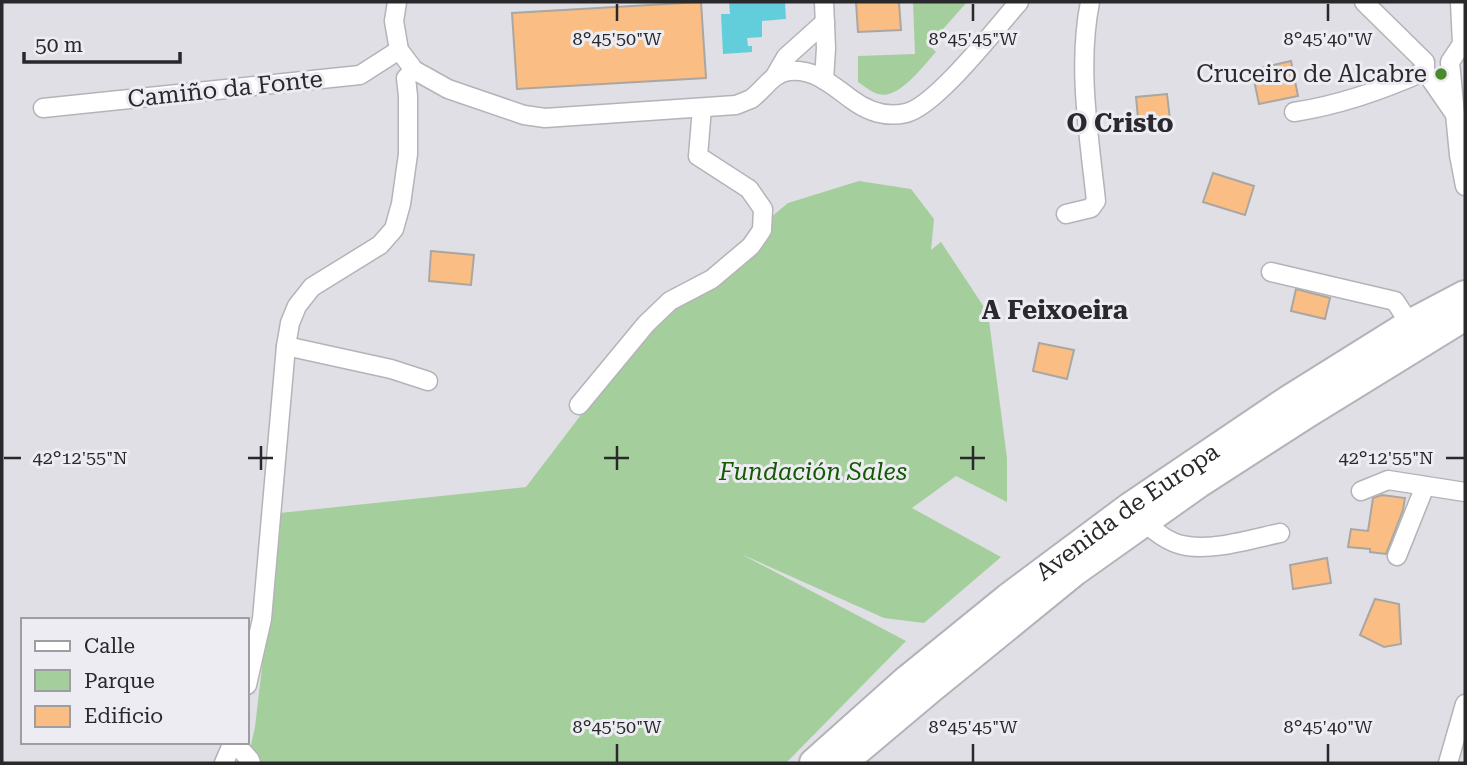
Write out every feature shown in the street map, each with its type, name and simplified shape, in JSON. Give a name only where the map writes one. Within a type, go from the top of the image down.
[{"type":"main road","name":"Avenida de Europa","points":[[814,763],[907,680],[1008,598],[1130,507],[1290,399],[1410,324],[1465,295]]},
{"type":"main road","name":"Avenida de Europa","points":[[842,763],[1065,580],[1199,483],[1465,316]]},
{"type":"street","points":[[397,2],[394,21],[399,50],[414,70],[448,89],[524,115],[545,118],[736,106],[752,98],[775,76],[786,57],[825,22]]},
{"type":"street","points":[[824,2],[827,48],[824,80]]},
{"type":"street","points":[[775,76],[787,71],[807,71],[878,114],[905,113],[918,109],[929,101],[1019,2]]},
{"type":"street","points":[[1066,214],[1091,208],[1096,201],[1083,48],[1090,2]]},
{"type":"street","points":[[1364,2],[1425,66],[1454,113]]},
{"type":"street","points":[[1460,2],[1464,44],[1450,62],[1459,155],[1465,186]]},
{"type":"street","name":"Camiño da Fonte","points":[[43,107],[360,75],[399,50]]},
{"type":"street","points":[[1294,112],[1367,95],[1394,85],[1438,59],[1450,62]]},
{"type":"street","points":[[248,681],[262,620],[290,323],[297,306],[312,288],[380,245],[394,229],[401,204],[408,154],[406,78],[414,70]]},
{"type":"street","points":[[579,405],[646,324],[670,300],[712,279],[751,246],[762,230],[763,209],[749,188],[698,156],[702,108]]},
{"type":"street","points":[[1271,272],[1395,301],[1410,324]]},
{"type":"street","points":[[286,346],[391,369],[428,381]]},
{"type":"street","points":[[1361,491],[1388,480],[1465,492]]},
{"type":"street","points":[[1397,556],[1425,486]]},
{"type":"street","points":[[1145,523],[1163,537],[1181,545],[1204,548],[1280,533]]},
{"type":"street","points":[[1448,763],[1465,704]]},
{"type":"street","points":[[223,763],[232,744]]},
{"type":"street","points":[[235,744],[251,763]]},
{"type":"green space","points":[[913,2],[967,2],[929,45],[936,52],[910,81],[886,95],[875,93],[858,82],[858,56],[915,54]]},
{"type":"green space","name":"Fundación Sales","points":[[859,181],[911,189],[934,219],[931,250],[941,242],[988,313],[1007,458],[1007,502],[956,476],[912,508],[1001,557],[924,623],[884,618],[741,554],[906,641],[786,763],[247,763],[255,727],[280,513],[526,487],[664,306],[788,203]]},
{"type":"water","points":[[729,2],[785,2],[786,19],[762,21],[762,37],[747,38],[752,52],[723,54],[721,14],[730,14]]},
{"type":"building","points":[[701,2],[706,78],[517,89],[512,13]]},
{"type":"building","points":[[856,2],[899,2],[901,30],[858,32]]},
{"type":"building","points":[[1291,61],[1298,96],[1259,104],[1252,70]]},
{"type":"building","points":[[1167,94],[1171,128],[1148,130],[1146,117],[1138,118],[1136,97]]},
{"type":"building","points":[[1213,173],[1254,186],[1245,215],[1203,202]]},
{"type":"building","points":[[431,251],[474,255],[471,285],[429,281]]},
{"type":"building","points":[[1296,289],[1330,298],[1325,319],[1291,311]]},
{"type":"building","points":[[1039,343],[1074,350],[1067,379],[1033,371]]},
{"type":"building","points":[[1382,495],[1405,498],[1386,554],[1348,547],[1351,529],[1368,531],[1373,498]]},
{"type":"building","points":[[1327,558],[1331,583],[1293,589],[1290,565]]},
{"type":"building","points":[[1375,599],[1399,604],[1401,644],[1384,647],[1360,635]]},
{"type":"place","name":"Cruceiro de Alcabre","points":[[1441,74]]},
{"type":"district","name":"O Cristo","points":[[1120,123]]},
{"type":"district","name":"A Feixoeira","points":[[1055,310]]}]
